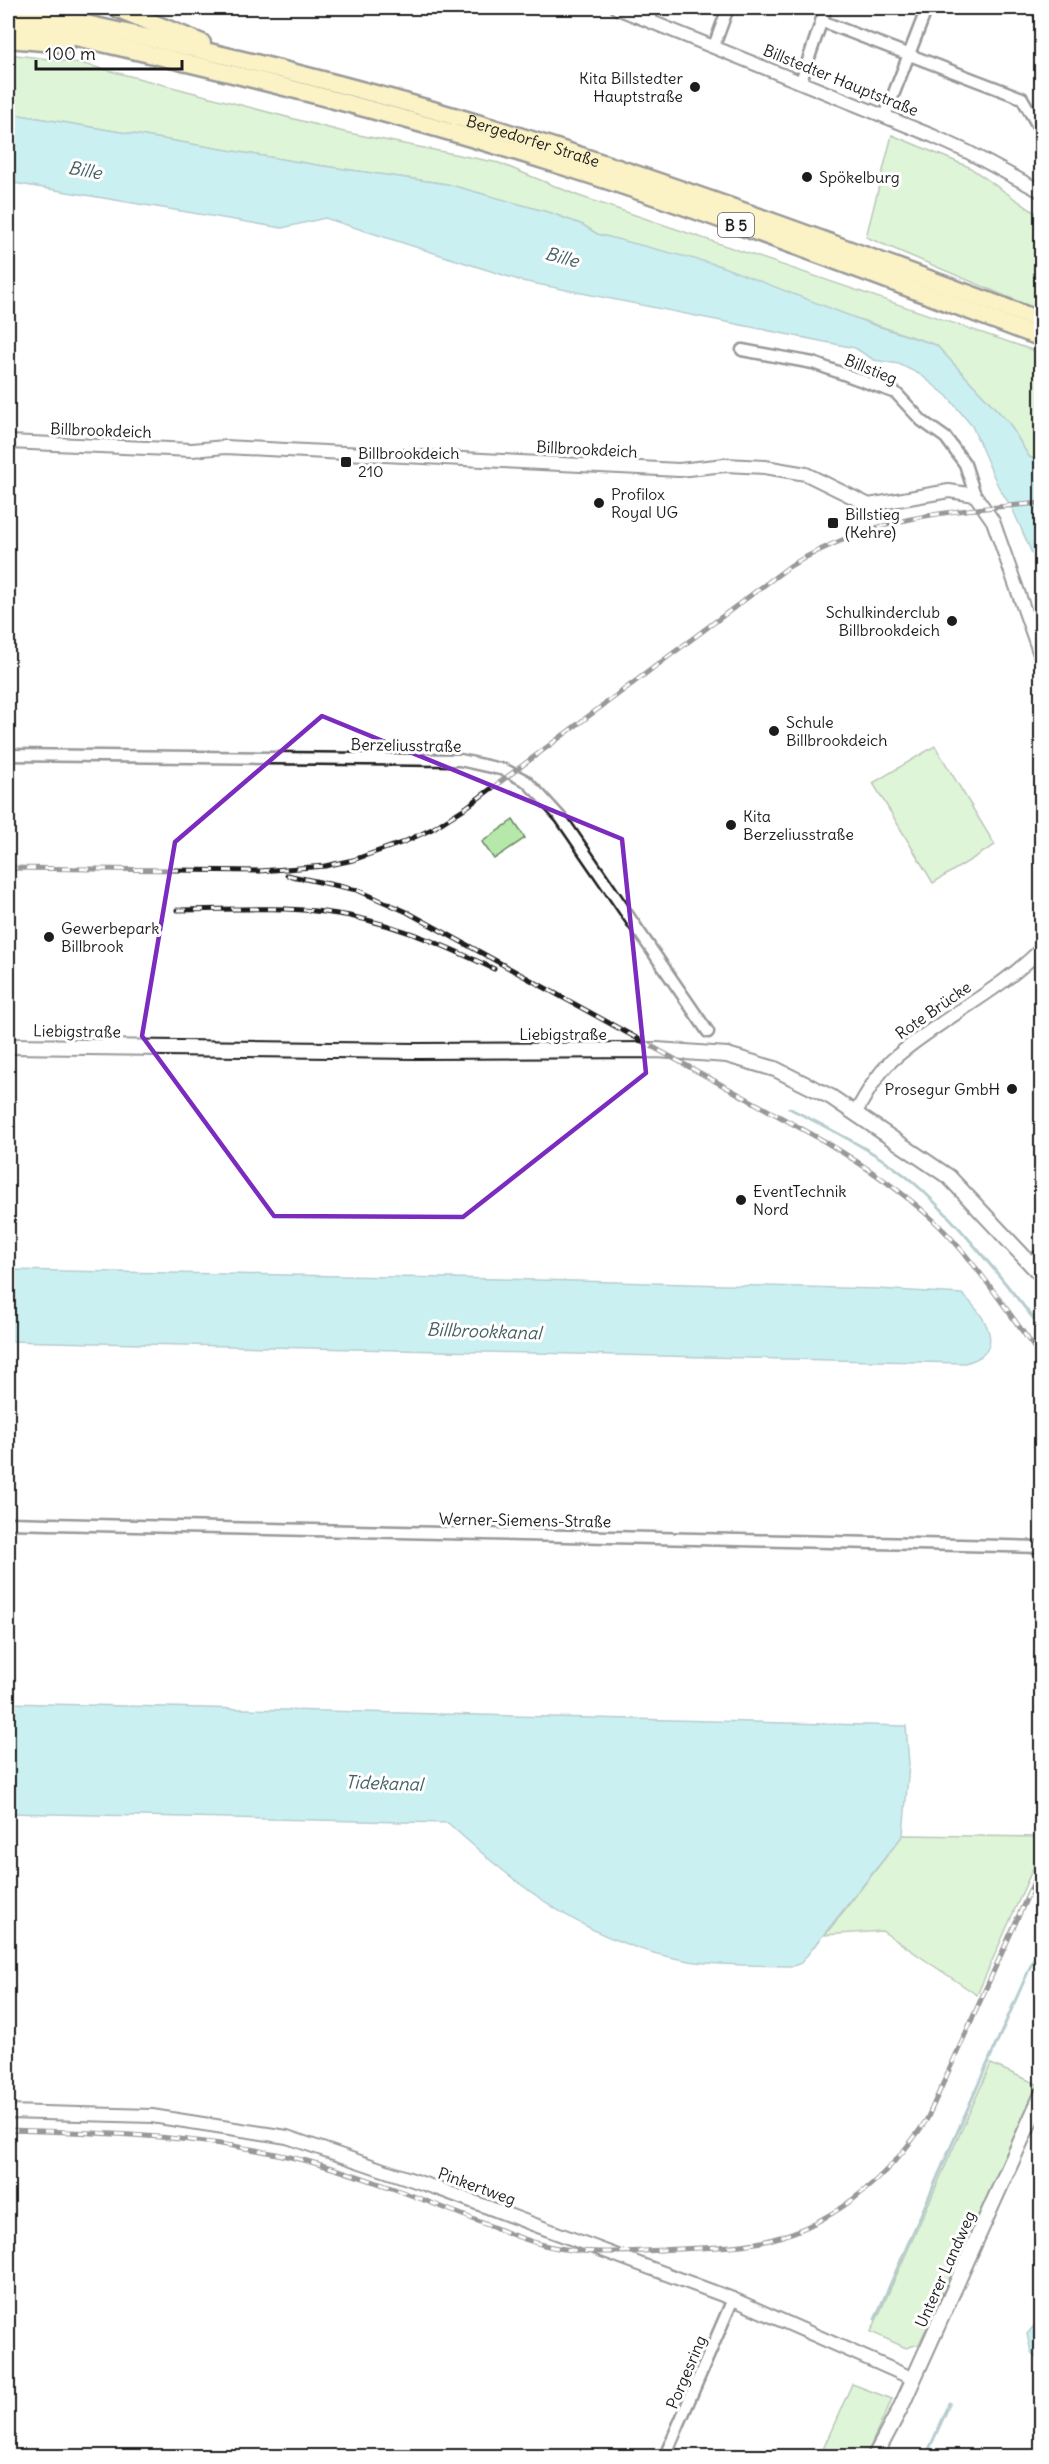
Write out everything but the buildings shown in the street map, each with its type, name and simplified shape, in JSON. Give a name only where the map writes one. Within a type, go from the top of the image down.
[{"type":"highway","name":"Bergedorfer Straße","points":[[12,8],[245,60],[416,105],[555,147],[806,233],[1041,321]]},
{"type":"highway","points":[[116,8],[245,60]]},
{"type":"highway","name":"B 5","points":[[8,22],[147,53]]},
{"type":"highway","points":[[8,39],[147,53]]},
{"type":"highway","name":"Bergedorfer Straße","points":[[147,53],[426,125],[549,161],[791,244],[1041,338]]},
{"type":"main road","name":"Liebigstraße","points":[[8,1046],[712,1053],[752,1061],[792,1076],[856,1112],[949,1177],[1036,1258],[1041,1276]]},
{"type":"main road","name":"Unterer Landweg","points":[[875,2457],[914,2379],[1041,2094]]},
{"type":"street","name":"Billstedter Hauptstraße","points":[[620,8],[885,116],[968,152],[1041,189]]},
{"type":"street","points":[[649,21],[652,8]]},
{"type":"street","points":[[714,46],[728,8]]},
{"type":"street","points":[[801,81],[825,8]]},
{"type":"street","points":[[885,116],[927,8]]},
{"type":"street","points":[[1037,8],[1041,20]]},
{"type":"street","points":[[821,21],[910,53],[1022,98],[1041,133]]},
{"type":"street","name":"Billstieg","points":[[742,350],[813,363],[896,393],[922,421],[951,444],[965,464],[975,495]]},
{"type":"street","name":"Billbrookdeich","points":[[8,442],[192,450],[225,447],[679,470],[713,465],[765,467],[806,474],[869,505],[949,490],[975,495]]},
{"type":"street","points":[[975,495],[993,521],[1041,660]]},
{"type":"street","name":"Berzeliusstraße","points":[[8,755],[460,760],[505,770],[525,781],[561,818],[708,1032]]},
{"type":"street","name":"Rote Brücke","points":[[856,1112],[875,1081],[897,1055],[995,988],[1041,948]]},
{"type":"street","name":"Werner-Siemens-Straße","points":[[8,1523],[1041,1547]]},
{"type":"street","name":"Pinkertweg","points":[[8,2112],[152,2116],[287,2137],[439,2189],[734,2299],[914,2379]]},
{"type":"street","name":"Porgesring","points":[[665,2457],[734,2299]]},
{"type":"highlighted area","points":[[322,716],[622,839],[646,1073],[463,1217],[274,1216],[142,1036],[175,842]]},
{"type":"green space","points":[[8,54],[80,63],[344,132],[499,163],[579,196],[1041,353],[1041,460],[1029,457],[1009,423],[936,345],[647,248],[597,234],[583,225],[551,213],[447,184],[317,165],[8,113]]},
{"type":"green space","points":[[892,135],[969,167],[1041,217],[1041,311],[866,237]]},
{"type":"green space","points":[[935,746],[995,845],[933,883],[873,783]]},
{"type":"green space","points":[[513,820],[525,838],[494,859],[482,842]]},
{"type":"green space","points":[[903,1835],[1041,1837],[1041,1850],[977,1995],[882,1931],[825,1935]]},
{"type":"green space","points":[[991,2064],[1039,2085],[919,2344],[906,2348],[871,2332]]},
{"type":"green space","points":[[852,2384],[892,2399],[866,2456],[820,2456]]},
{"type":"water","name":"Bille","points":[[8,113],[317,165],[447,184],[551,213],[583,225],[597,234],[718,265],[871,324],[936,345],[1009,423],[1029,457],[1041,462],[1039,481],[1042,487],[1041,574],[972,426],[947,396],[921,375],[899,364],[874,360],[855,348],[522,281],[325,218],[282,228],[8,182]]},
{"type":"water","name":"Billbrookkanal","points":[[8,1270],[500,1279],[878,1289],[962,1294],[985,1322],[989,1342],[986,1351],[978,1358],[964,1363],[8,1341]]},
{"type":"water","name":"Tidekanal","points":[[8,1703],[906,1726],[909,1764],[903,1835],[801,1963],[794,1966],[689,1961],[619,1942],[558,1910],[502,1870],[448,1823],[8,1813]]},
{"type":"water","points":[[1041,2307],[1041,2364],[1031,2352],[1027,2334],[1040,2319]]},
{"type":"waterway","points":[[789,1108],[875,1155],[922,1190],[969,1239],[1042,1329]]},
{"type":"waterway","points":[[875,2319],[1042,1940]]},
{"type":"waterway","points":[[926,2456],[950,2403]]},
{"type":"railway","points":[[8,868],[260,871],[325,866],[353,860],[404,842],[432,829],[468,806],[790,566],[821,549],[882,526],[912,519],[974,509],[1042,503]]},
{"type":"railway","points":[[287,875],[357,890],[407,912],[824,1141],[879,1177],[931,1218],[961,1249],[1042,1358]]},
{"type":"railway","points":[[177,910],[288,909],[346,915],[411,933],[494,969]]},
{"type":"railway","points":[[8,2130],[158,2137],[269,2152],[367,2179],[514,2235],[559,2248],[588,2252],[618,2252],[756,2243],[783,2236],[832,2213],[875,2181],[911,2141],[927,2119],[1042,1864]]},
{"type":"place","name":"Kita Billstedter Hauptstraße","points":[[695,87]]},
{"type":"place","name":"Spökelburg","points":[[807,177]]},
{"type":"place","name":"Billbrookdeich 210","points":[[346,462]]},
{"type":"place","name":"Profilox Royal UG","points":[[599,503]]},
{"type":"place","name":"Billstieg (Kehre)","points":[[833,523]]},
{"type":"place","name":"Schulkinderclub Billbrookdeich","points":[[952,621]]},
{"type":"place","name":"Schule Billbrookdeich","points":[[774,731]]},
{"type":"place","name":"Kita Berzeliusstraße","points":[[731,825]]},
{"type":"place","name":"Gewerbepark Billbrook","points":[[49,937]]},
{"type":"place","name":"Prosegur GmbH","points":[[1012,1089]]},
{"type":"place","name":"EventTechnik Nord","points":[[741,1200]]}]
